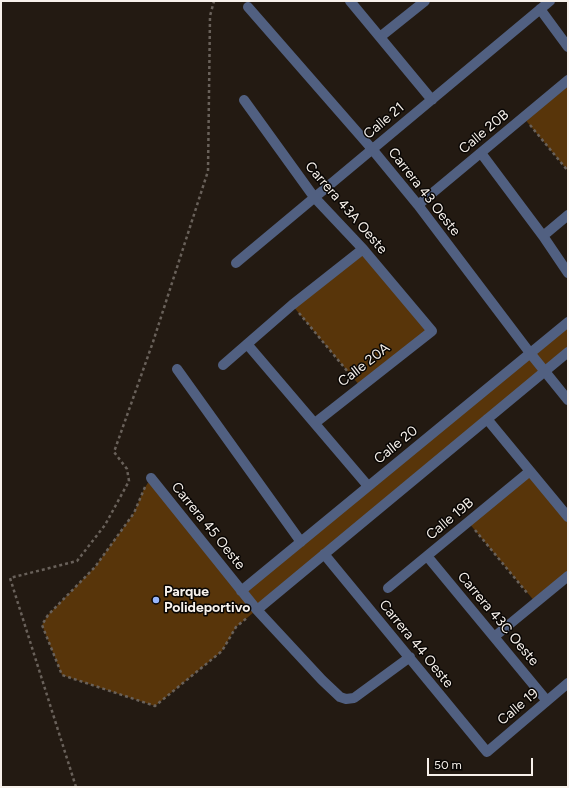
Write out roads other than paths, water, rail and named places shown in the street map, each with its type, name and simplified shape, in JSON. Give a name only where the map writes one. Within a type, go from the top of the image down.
[{"type":"street","points":[[350,1],[432,100]]},
{"type":"street","points":[[380,37],[425,1]]},
{"type":"street","name":"Calle 21","points":[[236,263],[550,1]]},
{"type":"street","name":"Carrera 43 Oeste","points":[[248,7],[372,149],[418,205],[544,372],[568,400]]},
{"type":"street","points":[[540,10],[568,47]]},
{"type":"street","name":"Calle 20B","points":[[418,205],[568,80]]},
{"type":"street","name":"Carrera 43A Oeste","points":[[244,100],[314,197],[364,249],[432,331]]},
{"type":"street","points":[[481,153],[543,236],[568,273]]},
{"type":"street","points":[[543,236],[568,215]]},
{"type":"street","points":[[224,365],[292,305],[364,249]]},
{"type":"street","name":"Calle 20","points":[[242,590],[568,322]]},
{"type":"street","name":"Calle 20A","points":[[315,423],[360,386],[432,331]]},
{"type":"street","points":[[247,344],[368,486]]},
{"type":"street","points":[[258,610],[568,352]]},
{"type":"street","points":[[177,369],[301,542]]},
{"type":"street","points":[[487,419],[568,517]]},
{"type":"street","name":"Calle 19B","points":[[388,588],[530,471]]},
{"type":"street","name":"Carrera 45 Oeste","points":[[151,478],[258,610],[322,680],[340,697],[346,699],[354,698],[410,658]]},
{"type":"street","name":"Carrera 44 Oeste","points":[[324,554],[487,752]]},
{"type":"street","name":"Carrera 43C Oeste","points":[[427,556],[547,701]]},
{"type":"street","points":[[494,637],[568,576]]},
{"type":"street","name":"Calle 19","points":[[487,752],[568,683]]},
{"type":"place","name":"Parque Polideportivo","points":[[156,600]]}]
